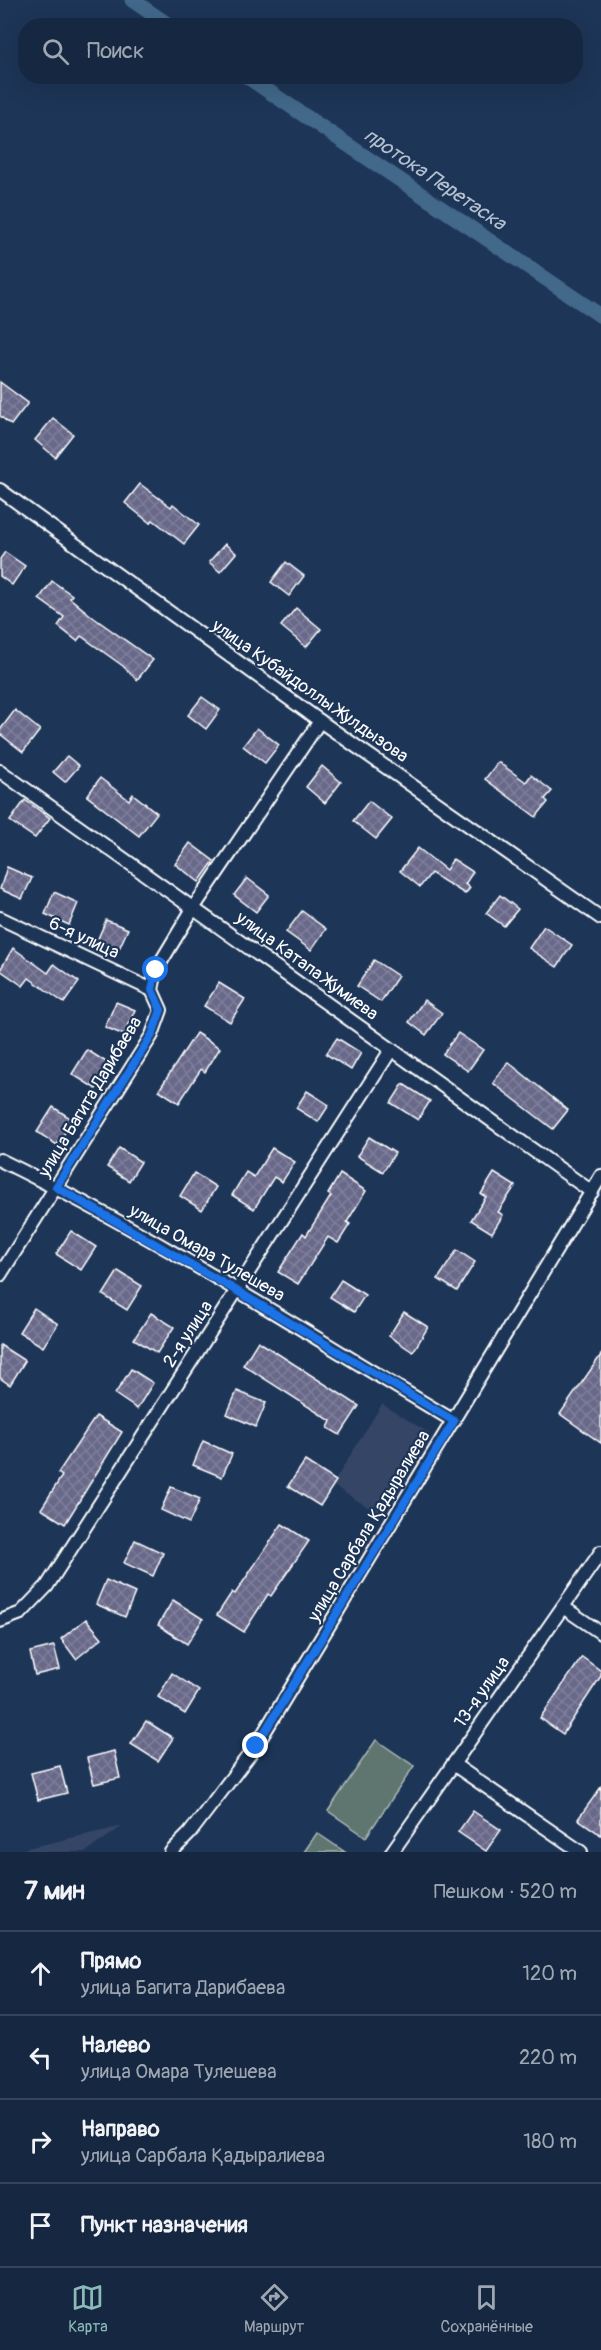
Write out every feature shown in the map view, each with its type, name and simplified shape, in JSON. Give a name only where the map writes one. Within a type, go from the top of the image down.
[{"type":"street","name":"улица Кубайдоллы Жулдызова","points":[[0,490],[321,722],[601,918]]},
{"type":"street","points":[[152,990],[156,970],[194,907],[321,722]]},
{"type":"street","name":"улица Катапа Жумиева","points":[[0,771],[592,1192]]},
{"type":"street","name":"6-я улица","points":[[0,918],[152,990]]},
{"type":"street","name":"улица Багита Дарибаева","points":[[0,1275],[152,1035],[161,1010],[152,990]]},
{"type":"street","name":"2-я улица","points":[[0,1622],[21,1613],[47,1586],[391,1050]]},
{"type":"street","name":"улица Омара Тулешева","points":[[0,1160],[56,1187],[237,1291],[454,1421]]},
{"type":"street","name":"улица Сарбала Қадыралиева","points":[[171,1852],[189,1834],[256,1746],[601,1176]]},
{"type":"street","name":"13-я улица","points":[[392,1852],[601,1552]]},
{"type":"street","points":[[563,1607],[601,1633]]},
{"type":"street","points":[[453,1764],[581,1852]]},
{"type":"shaded area","points":[[382,1404],[429,1433],[379,1514],[332,1485]]},
{"type":"shaded area","points":[[123,1826],[86,1852],[10,1852]]},
{"type":"green space","points":[[376,1740],[414,1766],[366,1837],[328,1811]]},
{"type":"green space","points":[[317,1833],[345,1852],[304,1852]]},
{"type":"building","points":[[0,382],[28,403],[11,425],[0,416]]},
{"type":"building","points":[[53,418],[73,434],[55,457],[35,440]]},
{"type":"building","points":[[140,484],[171,507],[173,504],[199,525],[184,544],[153,520],[150,523],[125,503]]},
{"type":"building","points":[[225,544],[236,553],[220,572],[209,562]]},
{"type":"building","points":[[5,552],[25,566],[12,585],[0,576],[0,559]]},
{"type":"building","points":[[286,562],[304,576],[289,596],[271,582]]},
{"type":"building","points":[[52,581],[72,595],[70,598],[94,618],[153,660],[137,680],[123,666],[81,636],[77,641],[58,626],[64,617],[39,599]]},
{"type":"building","points":[[296,608],[321,629],[306,647],[281,626]]},
{"type":"building","points":[[202,697],[220,710],[206,729],[188,715]]},
{"type":"building","points":[[15,710],[40,730],[23,752],[0,734],[0,730]]},
{"type":"building","points":[[257,728],[279,745],[265,763],[243,746]]},
{"type":"building","points":[[67,756],[79,766],[65,782],[53,772]]},
{"type":"building","points":[[498,762],[526,782],[531,775],[552,791],[545,799],[548,802],[536,817],[485,779]]},
{"type":"building","points":[[322,766],[341,782],[325,803],[306,787]]},
{"type":"building","points":[[100,778],[129,800],[133,794],[157,813],[139,836],[87,796]]},
{"type":"building","points":[[25,800],[50,818],[35,838],[10,821]]},
{"type":"building","points":[[369,801],[392,819],[376,839],[353,821]]},
{"type":"building","points":[[190,843],[214,861],[199,882],[175,864]]},
{"type":"building","points":[[418,848],[446,870],[453,859],[473,872],[465,884],[470,888],[465,894],[431,873],[420,887],[400,871]]},
{"type":"building","points":[[7,867],[32,878],[22,899],[0,889]]},
{"type":"building","points":[[247,878],[269,895],[256,912],[234,895]]},
{"type":"building","points":[[54,892],[78,903],[69,925],[45,914]]},
{"type":"building","points":[[500,895],[518,909],[504,926],[486,913]]},
{"type":"building","points":[[302,911],[326,929],[311,950],[286,932]]},
{"type":"building","points":[[106,920],[128,929],[118,951],[97,941]]},
{"type":"building","points":[[544,926],[572,945],[557,967],[529,948]]},
{"type":"building","points":[[13,948],[48,973],[54,964],[79,982],[64,1003],[29,978],[23,986],[0,970]]},
{"type":"building","points":[[374,960],[398,976],[381,1002],[357,986]]},
{"type":"building","points":[[219,983],[245,999],[230,1022],[204,1006]]},
{"type":"building","points":[[424,1000],[442,1013],[426,1035],[409,1022]]},
{"type":"building","points":[[116,1002],[135,1010],[124,1035],[105,1027]]},
{"type":"building","points":[[196,1033],[220,1048],[205,1072],[201,1069],[179,1103],[159,1090]]},
{"type":"building","points":[[458,1033],[483,1050],[468,1071],[443,1054]]},
{"type":"building","points":[[337,1038],[361,1053],[351,1070],[326,1054]]},
{"type":"building","points":[[87,1050],[111,1065],[96,1089],[72,1074]]},
{"type":"building","points":[[508,1062],[568,1110],[553,1129],[493,1083]]},
{"type":"building","points":[[403,1084],[430,1101],[418,1120],[391,1103]]},
{"type":"building","points":[[307,1091],[329,1105],[318,1122],[296,1108]]},
{"type":"building","points":[[53,1107],[73,1120],[57,1145],[37,1132]]},
{"type":"building","points":[[369,1137],[395,1153],[383,1172],[357,1156]]},
{"type":"building","points":[[119,1148],[141,1162],[129,1181],[107,1167]]},
{"type":"building","points":[[272,1148],[295,1162],[282,1182],[274,1177],[254,1209],[232,1195],[246,1172],[254,1177]]},
{"type":"building","points":[[194,1173],[216,1187],[202,1210],[180,1196]]},
{"type":"building","points":[[494,1173],[515,1186],[498,1212],[503,1215],[492,1233],[471,1220],[486,1197],[481,1194]]},
{"type":"building","points":[[340,1174],[366,1191],[347,1222],[350,1224],[338,1243],[328,1237],[298,1284],[278,1272],[303,1233],[306,1236],[331,1196],[328,1194]]},
{"type":"building","points":[[71,1231],[96,1247],[81,1270],[56,1254]]},
{"type":"building","points":[[457,1250],[475,1262],[457,1291],[438,1279]]},
{"type":"building","points":[[118,1271],[142,1286],[127,1310],[103,1295]]},
{"type":"building","points":[[341,1280],[365,1295],[354,1312],[330,1297]]},
{"type":"building","points":[[34,1308],[58,1324],[43,1347],[19,1332]]},
{"type":"building","points":[[404,1312],[428,1327],[413,1352],[389,1336]]},
{"type":"building","points":[[151,1313],[174,1327],[157,1353],[134,1339]]},
{"type":"building","points":[[258,1341],[359,1406],[340,1435],[328,1428],[331,1421],[243,1365]]},
{"type":"building","points":[[0,1345],[25,1361],[10,1385],[0,1378]]},
{"type":"building","points":[[601,1355],[601,1443],[560,1414]]},
{"type":"building","points":[[131,1369],[153,1383],[137,1409],[115,1394]]},
{"type":"building","points":[[237,1391],[266,1403],[256,1427],[227,1414]]},
{"type":"building","points":[[96,1416],[122,1432],[65,1524],[41,1509],[62,1476],[58,1473]]},
{"type":"building","points":[[203,1441],[232,1454],[222,1477],[193,1465]]},
{"type":"building","points":[[305,1461],[336,1481],[320,1506],[288,1486]]},
{"type":"building","points":[[171,1487],[200,1499],[189,1523],[161,1510]]},
{"type":"building","points":[[282,1524],[309,1541],[271,1596],[268,1594],[244,1632],[217,1615],[232,1592],[235,1594]]},
{"type":"building","points":[[135,1540],[163,1553],[153,1576],[124,1563]]},
{"type":"building","points":[[106,1580],[135,1593],[125,1617],[96,1604]]},
{"type":"building","points":[[173,1600],[203,1619],[187,1644],[158,1625]]},
{"type":"building","points":[[86,1619],[102,1638],[76,1659],[61,1639]]},
{"type":"building","points":[[54,1646],[60,1669],[35,1675],[30,1652]]},
{"type":"building","points":[[582,1657],[601,1671],[601,1676],[563,1734],[540,1718]]},
{"type":"building","points":[[172,1673],[199,1691],[185,1714],[158,1697]]},
{"type":"building","points":[[146,1721],[173,1738],[158,1761],[131,1744]]},
{"type":"building","points":[[114,1751],[120,1778],[94,1784],[87,1758]]},
{"type":"building","points":[[60,1766],[67,1793],[38,1800],[31,1773]]},
{"type":"building","points":[[601,1787],[601,1835],[578,1819]]},
{"type":"building","points":[[473,1811],[501,1830],[486,1851],[458,1832]]},
{"type":"waterway","name":"протока Перетаска","points":[[132,0],[158,18]]},
{"type":"waterway","name":"протока Перетаска","points":[[258,84],[601,316]]},
{"type":"route","points":[[156,970],[152,990],[161,1010],[152,1035],[56,1187],[237,1291],[454,1421],[256,1746]]}]
